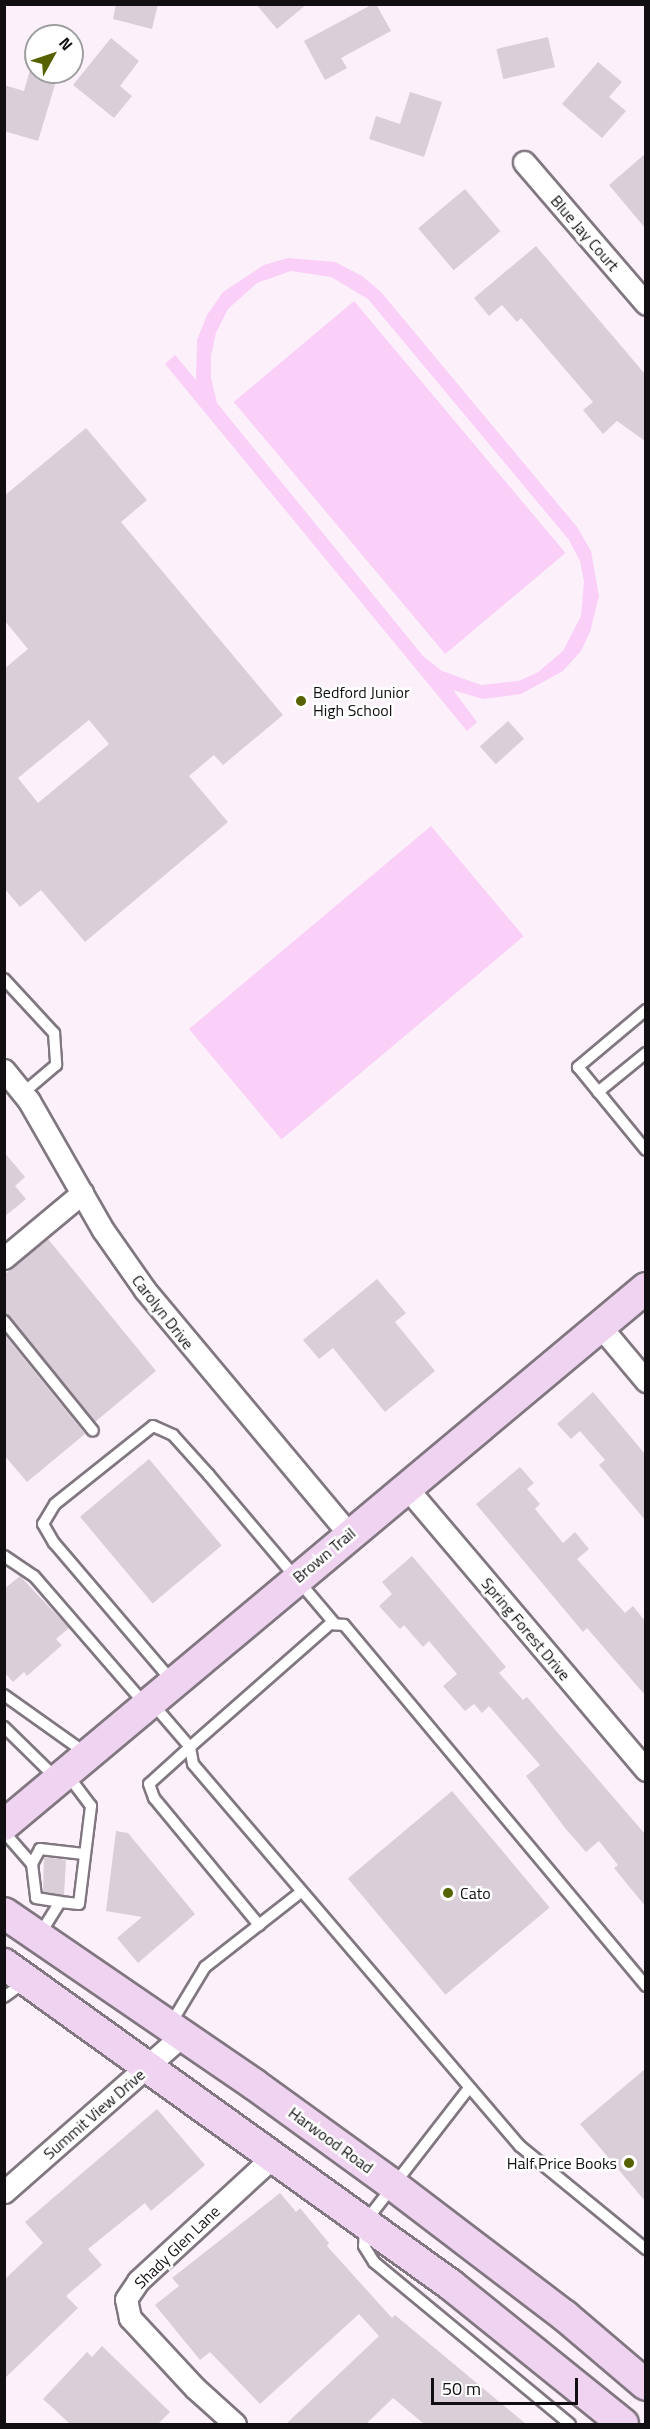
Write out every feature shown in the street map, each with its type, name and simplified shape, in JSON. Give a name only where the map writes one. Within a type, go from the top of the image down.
[{"type":"main road","name":"Brown Trail","points":[[4,1825],[147,1702],[645,1288]]},
{"type":"main road","name":"Harwood Road","points":[[4,1913],[176,2030],[393,2185],[565,2316],[645,2385]]},
{"type":"main road","points":[[12,1981],[148,2067],[275,2156],[451,2285],[623,2424]]},
{"type":"street","name":"Blue Jay Court","points":[[524,162],[645,304]]},
{"type":"street","name":"Carolyn Drive","points":[[4,1070],[23,1093],[82,1193],[145,1290],[349,1534]]},
{"type":"street","points":[[4,1258],[82,1193]]},
{"type":"street","points":[[600,1326],[645,1381]]},
{"type":"street","name":"Spring Forest Drive","points":[[406,1487],[645,1770]]},
{"type":"street","name":"Summit View Drive","points":[[4,2192],[148,2067],[176,2030]]},
{"type":"street","name":"Shady Glen Lane","points":[[235,2424],[195,2388],[130,2318],[126,2299],[138,2281],[275,2156]]},
{"type":"lane","points":[[4,978],[54,1033],[56,1065],[23,1093]]},
{"type":"lane","points":[[645,1010],[578,1067],[645,1150]]},
{"type":"lane","points":[[598,1092],[645,1053]]},
{"type":"lane","points":[[4,1321],[93,1431]]},
{"type":"lane","points":[[172,1682],[54,1543],[43,1524],[55,1504],[153,1426],[173,1435],[209,1475],[294,1580],[336,1624]]},
{"type":"lane","points":[[4,1556],[34,1576],[190,1747],[193,1764],[520,2146],[645,2249]]},
{"type":"lane","points":[[259,1925],[154,1798],[149,1784],[330,1624],[344,1625],[645,1986]]},
{"type":"lane","points":[[4,1695],[70,1769],[92,1806],[79,1904],[36,1898],[32,1863],[4,1832]]},
{"type":"lane","points":[[4,1727],[70,1769]]},
{"type":"lane","points":[[32,1863],[40,1849],[84,1854]]},
{"type":"lane","points":[[176,2030],[206,1967],[301,1892]]},
{"type":"lane","points":[[39,1936],[60,1902]]},
{"type":"lane","points":[[469,2088],[365,2222],[364,2246],[374,2262],[570,2424]]},
{"type":"shaded area","points":[[288,258],[335,262],[362,276],[381,292],[577,527],[591,551],[599,596],[590,632],[581,651],[563,671],[521,694],[483,699],[453,690],[477,722],[467,731],[165,364],[175,355],[196,380],[197,340],[207,315],[223,292],[264,265]],"holes":[[[291,271],[331,277],[368,299],[569,540],[580,561],[584,581],[581,616],[563,651],[537,673],[518,681],[481,685],[442,671],[423,656],[217,403],[211,378],[211,356],[216,333],[228,309],[257,283]]]},
{"type":"shaded area","points":[[354,301],[565,553],[445,654],[234,402]]},
{"type":"shaded area","points":[[431,826],[524,936],[281,1139],[189,1029]]},
{"type":"building","points":[[116,4],[158,4],[152,29],[113,19]]},
{"type":"building","points":[[256,4],[307,4],[277,29]]},
{"type":"building","points":[[376,4],[391,31],[341,58],[347,68],[325,80],[304,41]]},
{"type":"building","points":[[548,37],[555,67],[503,79],[496,49]]},
{"type":"building","points":[[111,38],[139,61],[120,86],[132,96],[114,118],[73,85],[84,84],[84,71]]},
{"type":"building","points":[[598,62],[622,82],[609,97],[626,111],[602,138],[562,104]]},
{"type":"building","points":[[26,84],[55,84],[38,141],[4,131],[4,85],[24,91]]},
{"type":"building","points":[[410,92],[442,102],[424,157],[369,139],[376,116],[400,124]]},
{"type":"building","points":[[645,154],[645,228],[609,185]]},
{"type":"building","points":[[465,189],[500,231],[454,270],[418,228]]},
{"type":"building","points":[[536,246],[645,374],[645,441],[617,421],[603,434],[583,410],[593,402],[521,318],[517,322],[502,305],[489,316],[474,298]]},
{"type":"building","points":[[86,428],[147,500],[121,522],[283,715],[223,765],[214,755],[189,776],[228,822],[85,942],[41,890],[20,907],[4,888],[4,669],[28,649],[4,620],[4,496]],"holes":[[[89,720],[109,744],[38,803],[18,778]]]},
{"type":"building","points":[[508,721],[524,739],[496,764],[480,746]]},
{"type":"building","points":[[4,1152],[25,1177],[15,1186],[26,1199],[4,1217]]},
{"type":"building","points":[[48,1239],[156,1371],[95,1422],[4,1314],[4,1275]]},
{"type":"building","points":[[377,1279],[406,1313],[395,1322],[435,1371],[385,1412],[333,1348],[319,1359],[303,1340]]},
{"type":"building","points":[[4,1334],[85,1434],[27,1482],[4,1455]]},
{"type":"building","points":[[593,1392],[645,1454],[645,1520],[599,1465],[605,1460],[580,1431],[571,1439],[557,1424]]},
{"type":"building","points":[[149,1459],[222,1546],[153,1603],[80,1517]]},
{"type":"building","points":[[520,1467],[534,1483],[527,1489],[540,1504],[535,1509],[563,1543],[575,1532],[589,1549],[577,1559],[625,1613],[633,1606],[645,1621],[645,1695],[587,1628],[583,1632],[476,1504]]},
{"type":"building","points":[[412,1556],[506,1667],[499,1673],[523,1700],[527,1697],[645,1834],[645,1906],[614,1868],[618,1865],[599,1841],[586,1852],[565,1828],[526,1776],[540,1765],[489,1706],[482,1713],[474,1704],[465,1711],[443,1686],[457,1674],[429,1641],[423,1647],[404,1625],[400,1629],[379,1606],[392,1594],[382,1582]]},
{"type":"building","points":[[20,1576],[69,1628],[56,1639],[62,1645],[27,1676],[24,1672],[13,1682],[4,1672],[4,1589]]},
{"type":"building","name":"Cato","points":[[452,1791],[550,1907],[446,1995],[348,1878]]},
{"type":"building","points":[[116,1831],[128,1833],[195,1914],[138,1963],[117,1938],[142,1917],[106,1911]]},
{"type":"building","points":[[44,1857],[66,1860],[64,1895],[43,1892]]},
{"type":"building","name":"Half Price Books","points":[[645,2069],[645,2201],[580,2124]]},
{"type":"building","points":[[157,2109],[205,2165],[151,2211],[145,2203],[88,2249],[102,2265],[66,2296],[78,2308],[4,2379],[4,2280],[43,2243],[25,2222]]},
{"type":"building","points":[[280,2193],[296,2212],[300,2208],[329,2243],[327,2246],[392,2318],[395,2315],[526,2424],[424,2424],[393,2398],[366,2424],[286,2424],[379,2336],[359,2314],[260,2404],[210,2352],[200,2360],[155,2305],[179,2286],[172,2278]]},
{"type":"building","points":[[102,2346],[170,2412],[158,2424],[70,2424],[43,2399],[87,2352],[92,2357]]},
{"type":"place","name":"Bedford Junior High School","points":[[301,701]]},
{"type":"place","name":"Cato","points":[[448,1893]]},
{"type":"place","name":"Half Price Books","points":[[629,2163]]}]
